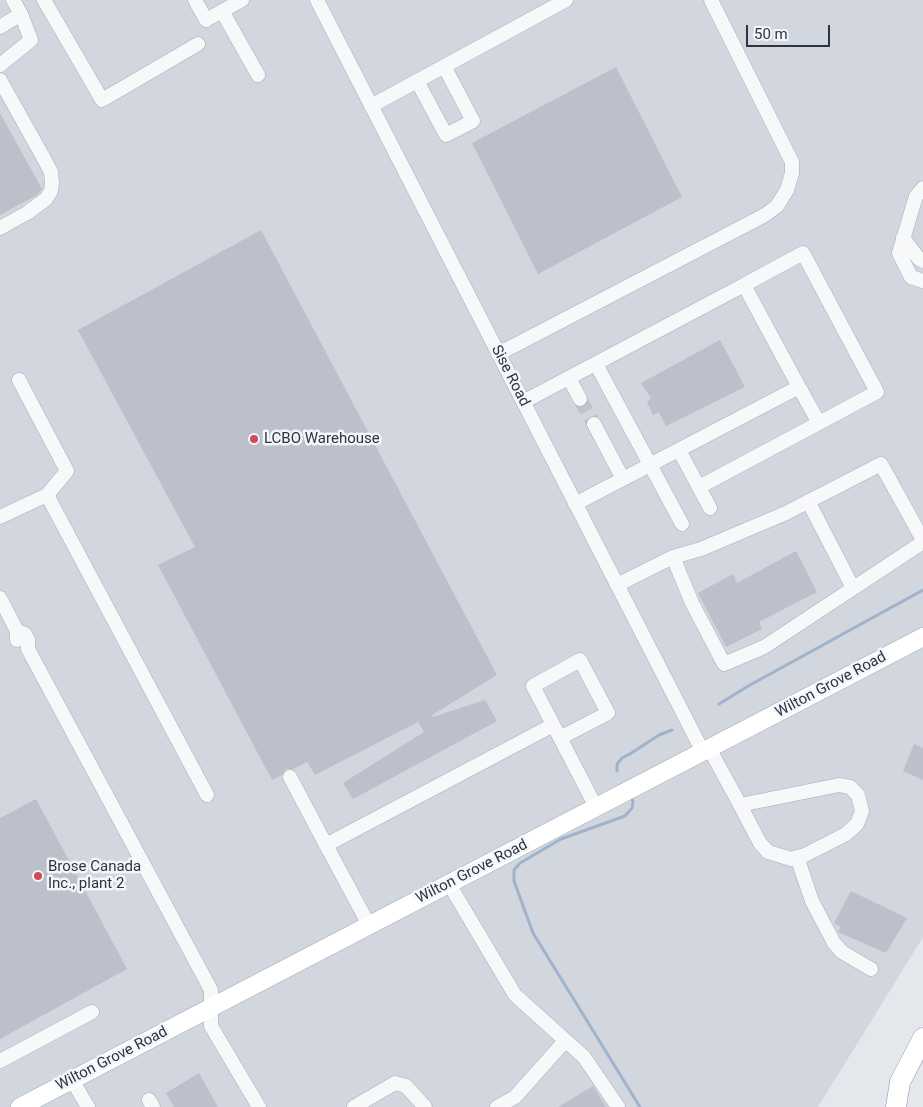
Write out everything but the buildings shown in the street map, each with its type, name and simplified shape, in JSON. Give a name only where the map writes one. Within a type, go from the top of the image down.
[{"type":"highway","points":[[897,1107],[900,1082],[923,1038]]},
{"type":"highway","points":[[897,1107],[923,1066]]},
{"type":"main road","name":"Wilton Grove Road","points":[[20,1107],[923,637]]},
{"type":"street","points":[[0,66],[31,40],[21,14],[13,0]]},
{"type":"street","points":[[44,0],[102,100],[198,44]]},
{"type":"street","points":[[195,0],[206,20],[237,1]]},
{"type":"street","name":"Sise Road","points":[[317,0],[617,585],[706,750],[740,805],[760,843],[768,852],[791,859],[797,857]]},
{"type":"street","points":[[371,106],[566,0]]},
{"type":"street","points":[[498,354],[764,216],[776,206],[788,190],[792,173],[792,162],[711,0]]},
{"type":"street","points":[[222,11],[258,75]]},
{"type":"street","points":[[0,27],[21,14]]},
{"type":"street","points":[[417,81],[446,136],[473,122],[444,66]]},
{"type":"street","points":[[0,80],[51,172],[52,183],[51,191],[46,200],[0,228]]},
{"type":"street","points":[[923,188],[916,196],[900,253],[911,277],[923,281]]},
{"type":"street","points":[[903,238],[923,261]]},
{"type":"street","points":[[523,402],[803,253],[877,392],[699,487]]},
{"type":"street","points":[[744,285],[819,423]]},
{"type":"street","points":[[596,364],[682,524]]},
{"type":"street","points":[[569,378],[580,399]]},
{"type":"street","points":[[0,518],[47,495],[67,470],[19,380]]},
{"type":"street","points":[[575,504],[799,387]]},
{"type":"street","points":[[594,424],[623,479]]},
{"type":"street","points":[[679,450],[710,508]]},
{"type":"street","points":[[617,585],[673,557],[701,549],[786,513],[881,464],[923,541],[764,647],[724,664],[692,602],[673,557]]},
{"type":"street","points":[[47,495],[207,795]]},
{"type":"street","points":[[808,501],[853,588]]},
{"type":"street","points":[[0,598],[17,631],[16,638],[20,646],[27,646],[211,990],[211,1026],[254,1105]]},
{"type":"street","points":[[560,738],[608,713],[580,660],[533,686],[553,725],[596,807]]},
{"type":"street","points":[[326,845],[553,725]]},
{"type":"street","points":[[290,777],[369,925]]},
{"type":"street","points":[[740,805],[838,785],[850,787],[858,795],[862,811],[857,824],[846,834],[797,857],[812,901],[834,943],[842,952],[871,969]]},
{"type":"street","points":[[449,884],[515,995],[584,1057],[618,1107]]},
{"type":"street","points":[[0,1060],[92,1012]]},
{"type":"street","points":[[496,1107],[515,1097],[565,1041]]},
{"type":"street","points":[[72,1080],[88,1107]]},
{"type":"street","points":[[354,1107],[395,1083],[406,1086],[425,1107]]},
{"type":"shaded area","points":[[0,0],[923,0],[923,937],[818,1107],[0,1107]]},
{"type":"waterway","points":[[719,704],[923,590]]},
{"type":"waterway","points":[[617,771],[617,764],[622,758],[659,735],[672,730]]},
{"type":"waterway","points":[[632,799],[632,808],[625,816],[561,839],[520,863],[514,870],[514,881],[533,933],[640,1107]]},
{"type":"tunnel","points":[[580,399],[594,424]]},
{"type":"place","name":"LCBO Warehouse","points":[[254,439]]},
{"type":"place","name":"Brose Canada Inc., plant 2","points":[[38,876]]}]
